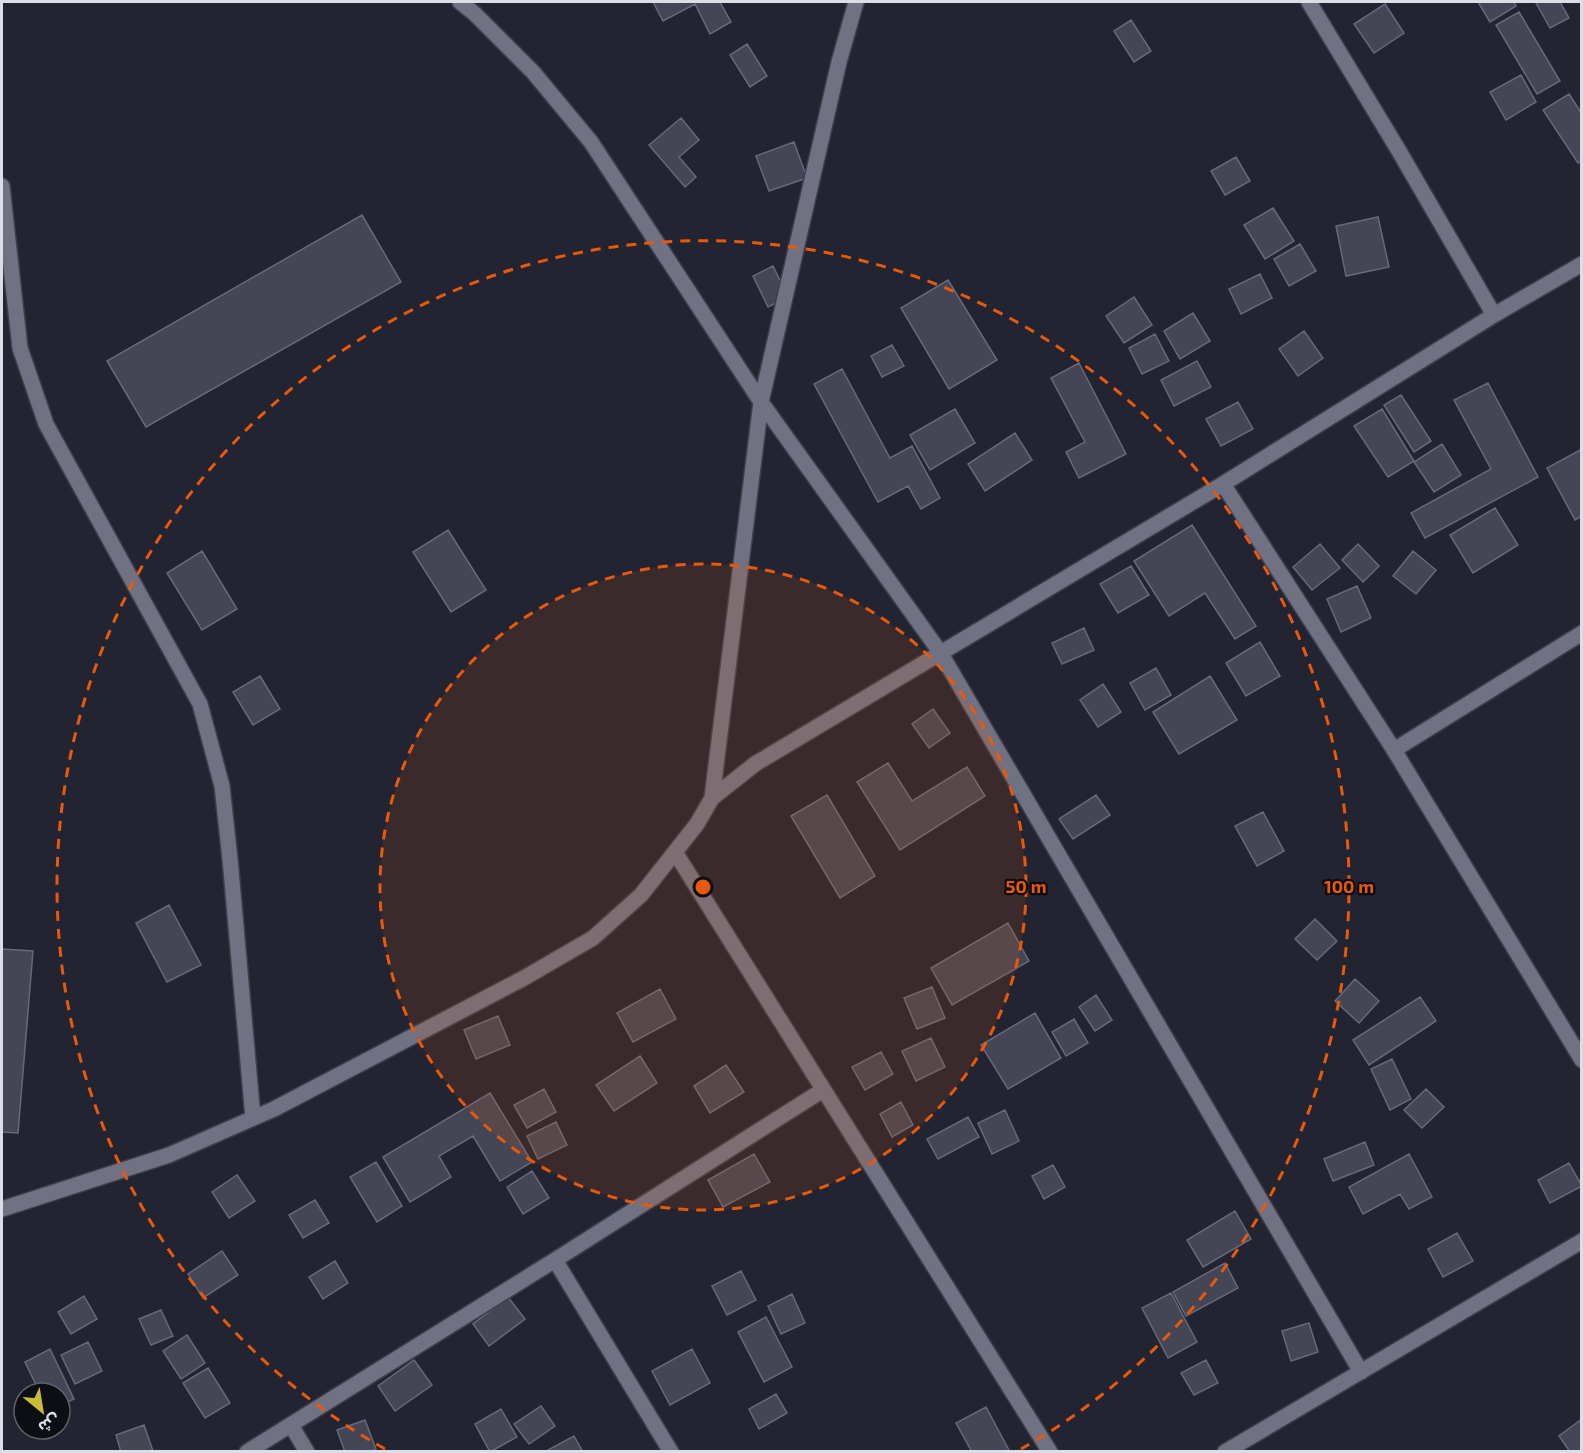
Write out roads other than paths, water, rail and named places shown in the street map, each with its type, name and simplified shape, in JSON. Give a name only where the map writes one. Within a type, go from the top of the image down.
[{"type":"street","points":[[460,2],[533,72],[591,142],[761,402],[940,652],[1361,1372]]},
{"type":"street","points":[[712,798],[761,402],[836,73],[856,2]]},
{"type":"street","points":[[1309,2],[1494,315]]},
{"type":"street","points":[[2,186],[20,348],[45,424],[200,704],[222,786],[253,1118]]},
{"type":"street","points":[[2,1209],[169,1155],[253,1118],[524,978],[593,938],[641,895],[697,824],[712,798],[755,764],[1223,484],[1494,315],[1581,264]]},
{"type":"street","points":[[1223,484],[1394,750],[1581,1060]]},
{"type":"street","points":[[1394,750],[1581,633]]},
{"type":"street","points":[[675,852],[1050,1452]]},
{"type":"street","points":[[247,1452],[823,1090]]},
{"type":"street","points":[[1225,1452],[1581,1241]]},
{"type":"street","points":[[555,1260],[671,1452]]},
{"type":"street","points":[[291,1425],[307,1452]]}]
